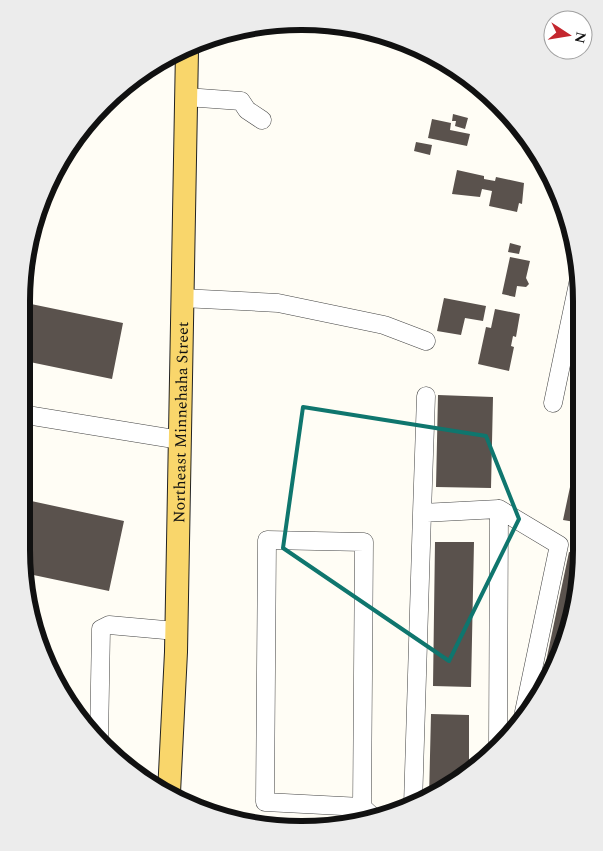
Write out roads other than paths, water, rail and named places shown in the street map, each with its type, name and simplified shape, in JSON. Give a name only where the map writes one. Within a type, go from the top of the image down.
[{"type":"main road","name":"Northeast Minnehaha Street","points":[[169,787],[176,631],[187,56]]},
{"type":"street","points":[[186,97],[241,101],[247,110],[262,120]]},
{"type":"street","points":[[182,298],[278,303],[384,325],[426,341]]},
{"type":"street","points":[[553,403],[573,308]]},
{"type":"street","points":[[412,797],[426,396]]},
{"type":"street","points":[[33,416],[180,440]]},
{"type":"street","points":[[422,513],[499,509],[559,545],[526,701]]},
{"type":"street","points":[[498,736],[499,509]]},
{"type":"street","points":[[267,540],[364,542],[367,812],[265,802],[267,540]]},
{"type":"street","points":[[99,731],[101,629],[109,625],[176,631]]}]
